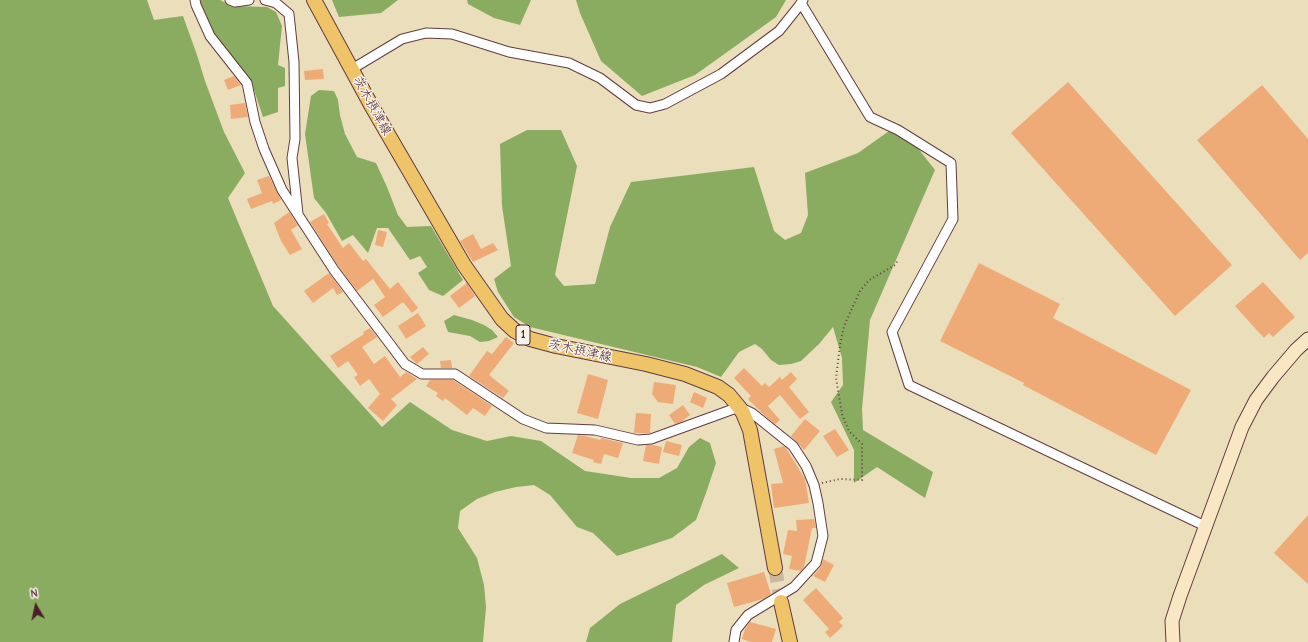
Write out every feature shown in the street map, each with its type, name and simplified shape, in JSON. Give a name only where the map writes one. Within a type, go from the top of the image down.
[{"type":"main road","name":"茨木摂津線","points":[[314,0],[371,105],[464,265],[502,319],[510,327],[530,339],[556,346],[646,364],[685,374],[718,387],[729,395],[739,407],[750,430],[774,568]]},
{"type":"main road","points":[[781,602],[790,642]]},
{"type":"street","points":[[195,0],[210,36],[247,83],[255,122],[264,149],[282,190],[334,270],[405,364],[422,374],[455,374],[523,419],[546,428],[595,430],[638,440],[651,439],[739,407],[752,412],[793,446],[806,466],[814,485],[823,536],[816,563],[794,587],[748,615],[736,630],[734,642]]},
{"type":"street","points":[[230,0],[235,2],[249,0]]},
{"type":"street","points":[[265,0],[276,2],[289,14],[294,77],[295,139],[292,158],[298,215]]},
{"type":"street","points":[[352,69],[402,39],[426,33],[452,34],[509,52],[569,63],[600,78],[636,105],[650,108],[665,104],[721,74],[779,31],[802,2],[870,117],[898,130],[951,163],[953,219],[892,332],[909,385],[1205,526]]},
{"type":"street","points":[[1173,642],[1172,621],[1180,596],[1242,427],[1256,400],[1296,350],[1308,339]]},
{"type":"path","points":[[814,485],[840,479],[862,480],[862,444],[849,431],[842,414],[836,378],[840,346],[844,326],[860,291],[869,280],[895,265],[898,260]]},
{"type":"green space","points":[[0,0],[147,0],[154,20],[183,16],[224,132],[245,173],[228,198],[273,306],[382,427],[410,402],[452,430],[487,441],[511,436],[541,441],[585,471],[631,478],[659,478],[677,468],[689,447],[700,438],[710,443],[716,463],[696,520],[672,538],[617,556],[593,533],[577,527],[550,495],[534,485],[516,487],[495,492],[477,499],[460,511],[458,528],[477,558],[484,585],[486,607],[483,642],[0,642]]},
{"type":"green space","points":[[200,0],[220,0],[232,6],[267,7],[276,12],[282,26],[278,65],[285,68],[285,86],[278,88],[278,112],[263,117],[252,84],[213,36]]},
{"type":"green space","points":[[332,0],[398,0],[381,13],[339,17]]},
{"type":"green space","points":[[467,0],[531,0],[520,25],[494,18],[468,4]]},
{"type":"green space","points":[[576,0],[786,0],[776,17],[695,75],[642,96],[601,61],[580,13]]},
{"type":"green space","points":[[319,90],[334,91],[338,100],[345,134],[357,157],[376,163],[398,215],[407,227],[431,226],[463,280],[443,296],[429,290],[418,273],[427,267],[420,256],[410,260],[388,228],[377,228],[368,253],[353,235],[342,241],[326,213],[314,198],[305,134],[311,96]]},
{"type":"green space","points":[[899,124],[935,170],[870,320],[862,409],[863,430],[933,472],[925,498],[877,467],[854,483],[854,450],[831,402],[843,385],[842,358],[833,327],[819,344],[801,361],[779,365],[771,360],[762,349],[755,344],[739,352],[721,377],[697,367],[530,327],[514,317],[498,292],[494,279],[511,266],[502,206],[500,144],[527,130],[561,130],[577,166],[555,275],[564,286],[595,284],[610,227],[631,182],[754,167],[774,231],[785,240],[801,233],[808,215],[805,173],[858,153]]},
{"type":"green space","points":[[454,315],[484,325],[492,330],[498,337],[489,341],[480,342],[470,336],[448,332],[444,321]]},
{"type":"green space","points":[[722,554],[739,568],[704,585],[676,605],[672,642],[586,642],[590,628],[620,604]]},
{"type":"building","points":[[323,69],[324,79],[305,80],[304,71]]},
{"type":"building","points":[[234,76],[241,85],[228,90],[224,80]]},
{"type":"building","points":[[1068,82],[1232,265],[1175,316],[1011,133]]},
{"type":"building","points":[[1262,85],[1308,139],[1308,253],[1300,260],[1197,140]]},
{"type":"building","points":[[245,103],[248,117],[231,119],[230,105]]},
{"type":"building","points":[[269,176],[281,200],[273,204],[272,201],[251,209],[247,199],[262,193],[257,180]]},
{"type":"building","points":[[289,212],[298,225],[291,230],[302,249],[290,255],[281,241],[274,223]]},
{"type":"building","points":[[324,214],[329,223],[327,224],[343,248],[349,243],[363,261],[366,259],[390,289],[398,282],[418,308],[412,313],[403,302],[383,317],[374,305],[385,297],[373,279],[357,291],[339,267],[310,222]]},
{"type":"building","points":[[378,230],[387,232],[383,247],[375,245]]},
{"type":"building","points":[[473,234],[481,249],[493,243],[498,250],[473,262],[460,241]]},
{"type":"building","points":[[979,263],[1060,304],[1053,318],[1191,390],[1156,455],[1023,385],[1024,383],[940,341]]},
{"type":"building","points":[[329,273],[343,292],[337,295],[333,288],[313,303],[304,291]]},
{"type":"building","points":[[1263,282],[1295,317],[1273,337],[1269,333],[1264,338],[1235,306]]},
{"type":"building","points":[[467,283],[475,296],[459,308],[450,296]]},
{"type":"building","points":[[418,313],[426,326],[406,339],[398,326]]},
{"type":"building","points":[[370,328],[377,337],[362,347],[374,364],[385,356],[400,377],[406,372],[417,379],[391,399],[397,405],[383,421],[368,408],[380,394],[369,379],[360,386],[354,377],[358,375],[348,361],[338,368],[330,356],[364,334],[363,332]]},
{"type":"building","points":[[506,337],[514,343],[489,375],[509,391],[503,398],[469,376],[487,351],[492,354]]},
{"type":"building","points":[[423,347],[429,354],[417,364],[410,357]]},
{"type":"building","points":[[451,360],[452,368],[441,368],[440,361]]},
{"type":"building","points":[[744,368],[762,386],[765,383],[769,387],[780,377],[782,380],[791,372],[797,379],[789,387],[809,412],[800,419],[780,395],[768,406],[780,420],[775,424],[748,399],[751,396],[734,378]]},
{"type":"building","points":[[588,374],[608,380],[598,419],[577,413]]},
{"type":"building","points":[[430,380],[453,380],[492,406],[485,416],[473,408],[467,415],[445,398],[443,401],[436,396],[438,393],[426,386]]},
{"type":"building","points":[[654,382],[676,385],[673,404],[658,402],[652,394]]},
{"type":"building","points":[[694,392],[707,398],[703,408],[690,402]]},
{"type":"building","points":[[683,405],[690,415],[681,422],[675,424],[669,415]]},
{"type":"building","points":[[636,413],[651,414],[650,433],[634,433]]},
{"type":"building","points":[[805,419],[820,431],[804,450],[791,436]]},
{"type":"building","points":[[835,429],[849,450],[837,457],[823,436]]},
{"type":"building","points":[[578,435],[623,443],[618,458],[604,454],[601,464],[593,462],[594,460],[572,453]]},
{"type":"building","points":[[666,441],[682,445],[679,456],[663,452]]},
{"type":"building","points":[[646,445],[662,447],[659,464],[643,461]]},
{"type":"building","points":[[784,446],[805,479],[809,503],[774,508],[771,484],[783,483],[774,449]]},
{"type":"building","points":[[1308,515],[1308,584],[1274,553]]},
{"type":"building","points":[[814,519],[816,528],[812,528],[804,567],[801,571],[789,569],[792,556],[783,554],[788,530],[797,531],[796,520]]},
{"type":"building","points":[[823,559],[834,565],[825,582],[813,576],[821,567]]},
{"type":"building","points":[[764,572],[771,594],[763,599],[734,607],[727,583]]},
{"type":"building","points":[[816,588],[843,618],[839,622],[843,626],[830,638],[825,632],[829,629],[803,600]]},
{"type":"building","points":[[750,622],[776,629],[772,642],[751,642],[742,639],[745,629]]},
{"type":"tunnel","points":[[775,568],[781,602]]}]
